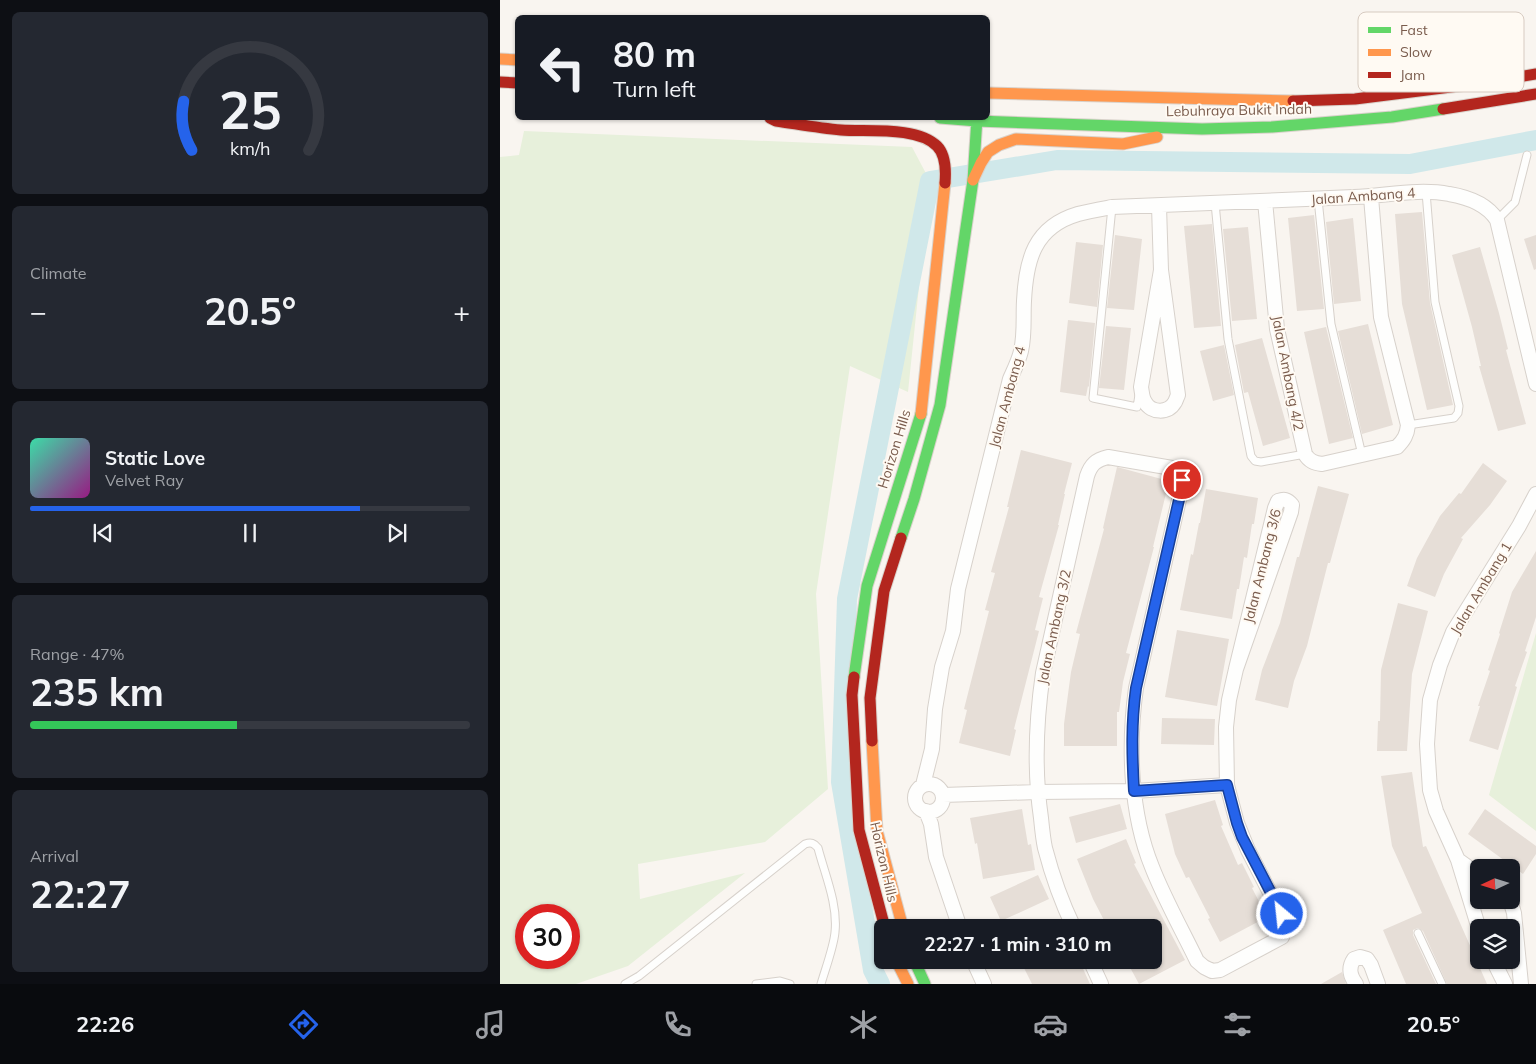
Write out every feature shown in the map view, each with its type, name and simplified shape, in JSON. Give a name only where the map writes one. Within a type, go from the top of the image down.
[{"type":"main road","points":[[500,59],[515,60]]},
{"type":"main road","points":[[500,82],[515,83]]},
{"type":"main road","name":"Lebuhraya Bukit Indah","points":[[990,93],[1286,100],[1355,99],[1411,92]]},
{"type":"main road","name":"Lebuhraya Bukit Indah","points":[[990,120],[1202,129],[1272,127],[1392,117],[1536,94]]},
{"type":"main road","name":"Horizon Hills","points":[[774,120],[840,130],[896,132],[924,138],[937,146],[943,157],[945,168],[944,201],[922,409],[868,586],[852,695],[859,830],[883,919]]},
{"type":"main road","name":"Horizon Hills","points":[[901,919],[877,831],[870,698],[884,591],[914,499],[940,406],[973,180],[977,120]]},
{"type":"main road","points":[[973,180],[988,150],[1016,139],[1123,144],[1202,129]]},
{"type":"main road","points":[[900,969],[908,984]]},
{"type":"main road","points":[[918,969],[925,984]]},
{"type":"street","name":"Jalan Ambang 4","points":[[924,785],[932,750],[939,684],[953,631],[958,589],[1010,380],[1021,351],[1024,328],[1025,284],[1030,255],[1040,239],[1052,226],[1078,214],[1112,207],[1371,197],[1426,192],[1448,193],[1465,198],[1492,212],[1497,220]]},
{"type":"street","points":[[1305,454],[1307,459],[1322,464],[1397,447],[1403,442],[1407,434],[1408,425],[1381,317],[1371,197]]},
{"type":"street","name":"Jalan Ambang 4/2","points":[[1265,201],[1277,329],[1305,454]]},
{"type":"street","points":[[1159,206],[1161,270],[1178,395],[1175,403],[1168,409],[1158,411],[1149,408],[1144,401],[1141,387],[1161,270]]},
{"type":"street","points":[[1497,220],[1536,384]]},
{"type":"street","name":"Jalan Ambang 3/2","points":[[1070,919],[1045,848],[1037,792],[1036,733],[1043,673],[1088,476],[1091,466],[1099,459],[1108,457],[1172,468],[1178,472],[1182,480],[1136,688],[1132,715],[1131,745],[1134,791]]},
{"type":"street","name":"Jalan Ambang 1","points":[[1476,919],[1458,860],[1436,811],[1430,790],[1426,744],[1430,700],[1440,665],[1454,632],[1519,526],[1536,494]]},
{"type":"street","name":"Jalan Ambang 3/6","points":[[1134,791],[1140,828],[1152,866],[1197,960],[1204,967],[1212,972],[1220,970],[1282,937],[1284,930],[1282,914],[1248,850],[1237,823],[1227,785],[1226,727],[1229,700],[1236,669],[1275,508],[1282,499],[1288,500],[1292,505],[1291,512],[1236,669]]},
{"type":"street","points":[[924,785],[936,785],[943,795],[942,804],[935,810],[926,811],[919,807],[915,799],[917,790],[924,785]]},
{"type":"street","points":[[943,795],[1134,791],[1227,785]]},
{"type":"street","points":[[926,811],[931,824],[936,857],[957,919]]},
{"type":"street","points":[[1458,860],[1470,869]]},
{"type":"street","points":[[1513,909],[1521,984]]},
{"type":"street","points":[[1356,984],[1350,972],[1350,964],[1354,958],[1360,957],[1366,959],[1371,965],[1378,984]]},
{"type":"street","points":[[977,969],[984,984]]},
{"type":"street","points":[[1094,969],[1101,984]]},
{"type":"street","points":[[1498,969],[1505,984]]},
{"type":"lane","points":[[1497,220],[1515,202],[1527,155]]},
{"type":"lane","points":[[1408,425],[1454,418],[1458,413],[1459,406],[1435,302],[1426,192]]},
{"type":"lane","points":[[1318,199],[1331,324],[1362,456]]},
{"type":"lane","points":[[1215,203],[1228,339],[1251,456],[1255,461],[1261,462],[1305,454]]},
{"type":"lane","points":[[1112,207],[1093,398],[1137,407],[1141,387]]},
{"type":"lane","points":[[625,984],[639,976],[805,844],[810,842],[818,848],[835,917],[835,932],[821,984]]},
{"type":"lane","points":[[1418,933],[1442,984]]},
{"type":"lane","points":[[756,984],[780,981],[790,984]]},
{"type":"green space","points":[[524,131],[912,147],[930,181],[908,392],[850,366],[816,594],[828,789],[765,842],[638,864],[640,899],[745,873],[628,966],[576,984],[500,984],[500,157],[519,155]]},
{"type":"green space","points":[[1536,633],[1536,831],[1489,795]]},
{"type":"building","points":[[1422,212],[1430,303],[1453,405],[1427,410],[1402,304],[1395,214]]},
{"type":"building","points":[[1314,215],[1324,309],[1297,311],[1288,218]]},
{"type":"building","points":[[1353,218],[1361,301],[1334,304],[1326,222]]},
{"type":"building","points":[[1212,224],[1221,326],[1194,328],[1184,226]]},
{"type":"building","points":[[1248,227],[1257,319],[1232,321],[1223,229]]},
{"type":"building","points":[[1115,235],[1142,239],[1134,310],[1107,308]]},
{"type":"building","points":[[1536,235],[1536,269],[1534,270],[1524,239]]},
{"type":"building","points":[[1076,242],[1103,245],[1097,307],[1069,303]]},
{"type":"building","points":[[1480,247],[1499,313],[1508,349],[1506,350],[1526,424],[1498,431],[1479,366],[1481,366],[1472,327],[1452,255]]},
{"type":"building","points":[[1068,320],[1095,323],[1089,387],[1086,396],[1060,392]]},
{"type":"building","points":[[1368,324],[1393,425],[1362,434],[1338,331]]},
{"type":"building","points":[[1106,326],[1131,328],[1124,390],[1099,388]]},
{"type":"building","points":[[1326,327],[1353,438],[1329,444],[1304,332]]},
{"type":"building","points":[[1262,338],[1290,438],[1263,446],[1248,392],[1244,393],[1235,345]]},
{"type":"building","points":[[1224,345],[1234,395],[1213,401],[1200,351]]},
{"type":"building","points":[[1021,450],[1072,463],[1059,525],[1039,597],[1043,598],[1035,630],[1039,631],[1014,729],[1016,730],[1010,756],[959,743],[967,710],[964,709],[989,611],[985,610],[995,573],[991,572],[1009,507],[1007,507]]},
{"type":"building","points":[[1483,463],[1507,481],[1490,505],[1461,538],[1463,539],[1444,574],[1435,597],[1407,586],[1417,558],[1440,516],[1459,493],[1461,494]]},
{"type":"building","points":[[1117,467],[1169,481],[1126,653],[1130,654],[1123,682],[1119,712],[1117,712],[1117,746],[1064,746],[1064,724],[1071,672],[1080,634],[1076,633],[1104,529]]},
{"type":"building","points":[[1318,486],[1349,494],[1330,563],[1328,563],[1307,646],[1294,681],[1288,708],[1255,700],[1262,670],[1280,623]]},
{"type":"building","points":[[1206,489],[1258,498],[1247,558],[1244,557],[1232,619],[1180,610]]},
{"type":"building","points":[[1536,551],[1536,617],[1498,750],[1469,741],[1512,592]]},
{"type":"building","points":[[1398,603],[1428,611],[1412,674],[1407,751],[1377,751],[1378,721],[1380,721],[1381,670]]},
{"type":"building","points":[[1177,630],[1229,639],[1217,706],[1165,697]]},
{"type":"building","points":[[1162,718],[1215,719],[1214,745],[1161,744]]},
{"type":"building","points":[[1412,772],[1423,847],[1426,846],[1470,946],[1470,969],[1480,969],[1487,984],[1447,984],[1423,931],[1418,928],[1413,930],[1413,935],[1436,984],[1406,984],[1383,930],[1422,913],[1392,846],[1381,776]]},
{"type":"building","points":[[1215,800],[1223,825],[1221,826],[1238,865],[1242,863],[1267,917],[1220,942],[1208,919],[1210,918],[1189,877],[1186,878],[1175,854],[1165,814]]},
{"type":"building","points":[[1120,804],[1127,829],[1076,843],[1069,817]]},
{"type":"building","points":[[1022,809],[1028,845],[1031,844],[1035,870],[983,879],[977,843],[975,844],[970,818]]},
{"type":"building","points":[[1485,809],[1536,846],[1536,854],[1523,874],[1520,872],[1520,859],[1502,859],[1468,834]]},
{"type":"building","points":[[1126,839],[1136,863],[1134,864],[1185,960],[1139,984],[1131,969],[1162,969],[1162,919],[1103,919],[1077,859]]},
{"type":"building","points":[[1038,875],[1049,899],[1005,919],[1000,919],[990,897]]},
{"type":"building","points":[[1024,969],[1083,969],[1090,984],[1032,984]]},
{"type":"building","points":[[1342,972],[1346,984],[1321,984]]},
{"type":"waterway","points":[[880,984],[873,970],[841,782],[847,599],[930,181],[1057,160],[1410,164],[1536,140]]},
{"type":"traffic: fast","points":[[965,120],[1202,129],[1272,127],[1392,117],[1443,109]]},
{"type":"traffic: fast","points":[[901,538],[914,499],[940,405],[973,180],[977,120]]},
{"type":"traffic: fast","points":[[854,677],[867,586],[921,414]]},
{"type":"traffic: fast","points":[[918,969],[925,984]]},
{"type":"traffic: slow","points":[[500,59],[515,60]]},
{"type":"traffic: slow","points":[[990,93],[1293,101]]},
{"type":"traffic: slow","points":[[973,180],[988,152],[999,145],[1016,139],[1123,144],[1157,137]]},
{"type":"traffic: slow","points":[[921,414],[945,183]]},
{"type":"traffic: slow","points":[[872,741],[877,831],[901,919]]},
{"type":"traffic: slow","points":[[900,969],[908,984]]},
{"type":"traffic: jam","points":[[1524,76],[1536,74]]},
{"type":"traffic: jam","points":[[500,82],[515,83]]},
{"type":"traffic: jam","points":[[1293,101],[1355,99],[1411,92]]},
{"type":"traffic: jam","points":[[1443,109],[1536,94]]},
{"type":"traffic: jam","points":[[774,120],[833,129],[891,131],[917,135],[928,140],[940,150],[945,163],[945,183]]},
{"type":"traffic: jam","points":[[872,741],[870,698],[884,591],[901,538]]},
{"type":"traffic: jam","points":[[854,677],[852,695],[859,830],[883,919]]},
{"type":"route","points":[[1182,480],[1136,688],[1132,715],[1131,745],[1134,791],[1227,785],[1242,837],[1282,914]]}]
